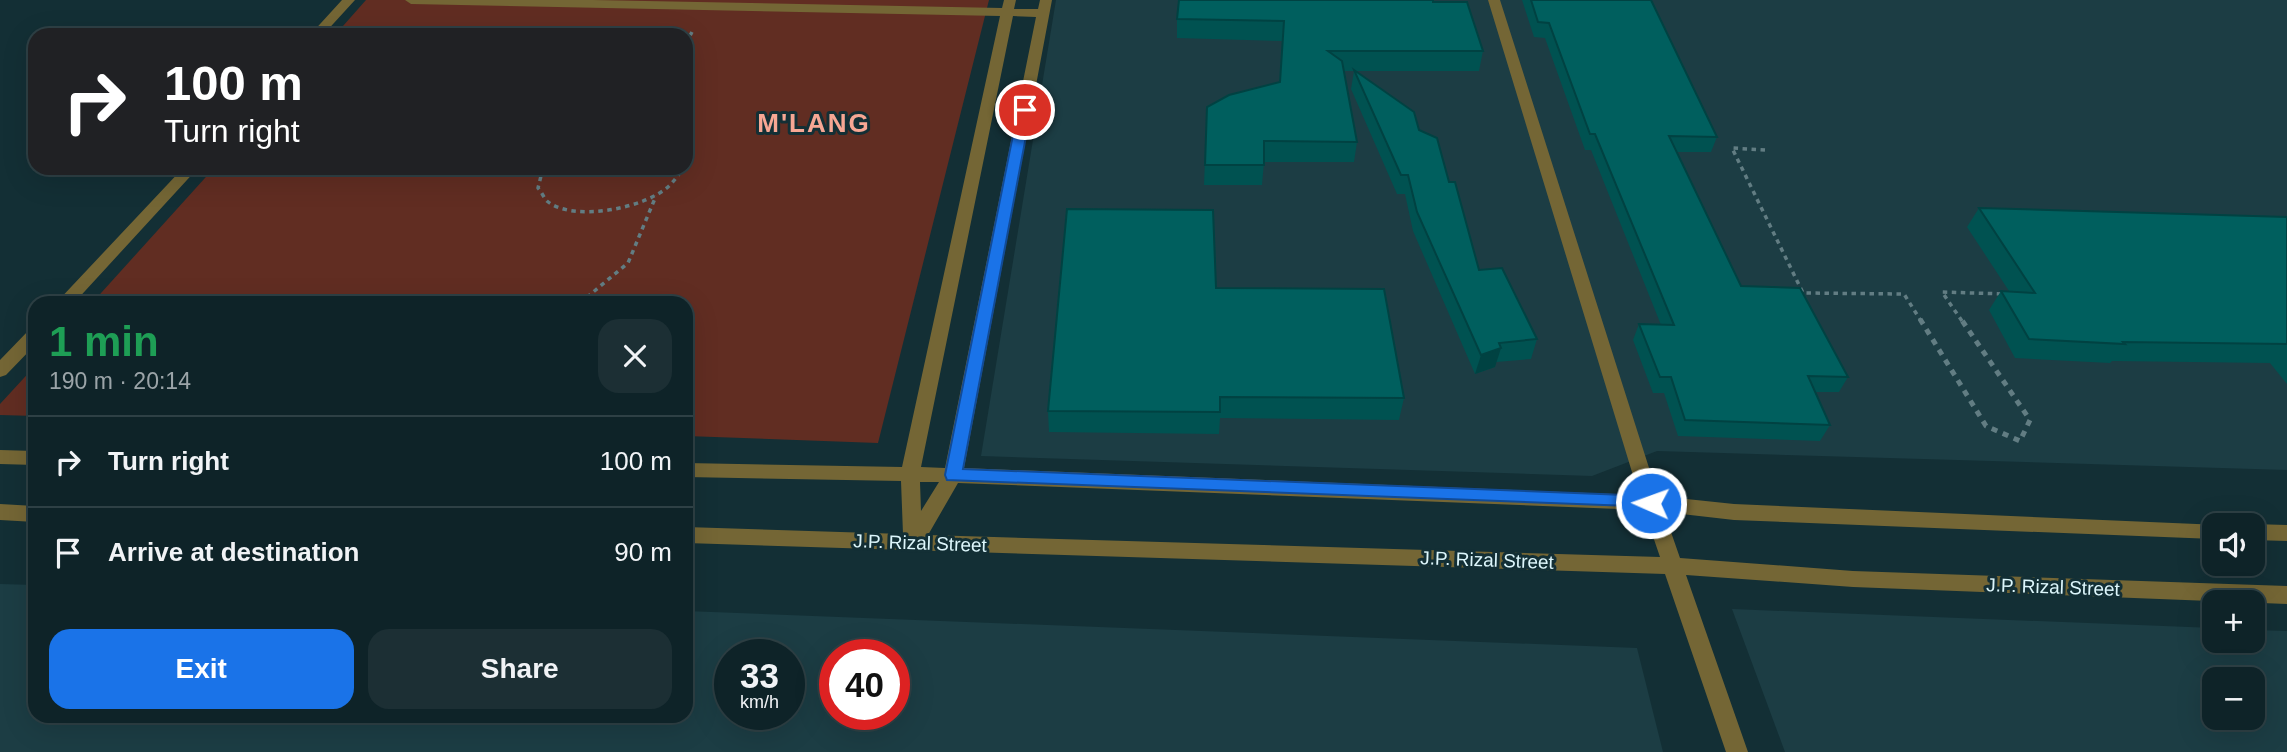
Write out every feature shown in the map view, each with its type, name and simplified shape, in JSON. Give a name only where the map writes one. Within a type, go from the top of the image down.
[{"type":"street","points":[[323,28],[349,0]]},
{"type":"street","points":[[411,0],[1045,6],[953,475],[913,542]]},
{"type":"street","points":[[1494,0],[1651,503],[1737,752]]},
{"type":"street","points":[[913,542],[910,474],[1008,6]]},
{"type":"street","points":[[71,296],[184,175]]},
{"type":"street","points":[[0,371],[28,341]]},
{"type":"street","points":[[0,457],[28,458]]},
{"type":"street","points":[[693,470],[953,475],[1651,503],[1734,512],[2202,531]]},
{"type":"street","points":[[0,512],[28,513]]},
{"type":"street","points":[[2265,532],[2287,533]]},
{"type":"street","name":"J.P. Rizal Street","points":[[693,535],[1673,566],[1853,579],[2287,595]]},
{"type":"path","points":[[1765,150],[1732,148],[1803,293],[1904,294],[1986,426],[2020,441],[2029,420],[1942,292],[2011,295]]},
{"type":"path","points":[[541,175],[538,187],[543,197],[569,211],[612,212],[656,196],[673,184],[679,175]]},
{"type":"path","points":[[588,296],[628,262],[656,196]]},
{"type":"shaded area","points":[[366,0],[989,0],[878,443],[693,436],[693,296],[98,296],[208,175],[693,175],[693,28],[341,28]]},
{"type":"shaded area","points":[[1056,0],[2287,0],[2287,470],[1657,451],[1592,476],[981,456]]},
{"type":"shaded area","points":[[28,374],[28,416],[0,415],[0,404]]},
{"type":"shaded area","points":[[0,584],[28,585],[28,723],[693,723],[693,611],[1637,648],[1663,752],[0,752]]},
{"type":"shaded area","points":[[1732,609],[2202,628],[2202,653],[2265,653],[2265,630],[2287,631],[2287,752],[1785,752]]},
{"type":"building","points":[[1179,0],[1467,2],[1483,51],[1328,51],[1342,61],[1357,142],[1264,141],[1264,165],[1205,165],[1207,107],[1229,95],[1280,82],[1284,21],[1177,19]]},
{"type":"building","points":[[1531,0],[1651,0],[1717,137],[1669,136],[1741,286],[1800,288],[1848,377],[1808,376],[1830,425],[1685,420],[1671,377],[1660,377],[1639,324],[1674,325],[1595,134],[1590,134],[1549,23],[1538,22]]},
{"type":"building","points":[[1354,70],[1414,112],[1419,130],[1437,138],[1449,182],[1455,182],[1479,270],[1502,268],[1537,339],[1499,343],[1501,348],[1481,355],[1417,212],[1408,175],[1401,175]]},
{"type":"building","points":[[1979,208],[2287,217],[2287,344],[2123,342],[2125,344],[2029,339],[2001,291],[2035,293]]},
{"type":"building","points":[[1067,209],[1213,210],[1216,288],[1384,289],[1404,398],[1220,397],[1220,412],[1048,411]]},
{"type":"district","name":"M'LANG","points":[[814,123]]},
{"type":"route","points":[[1025,110],[953,475],[1651,503]]}]
